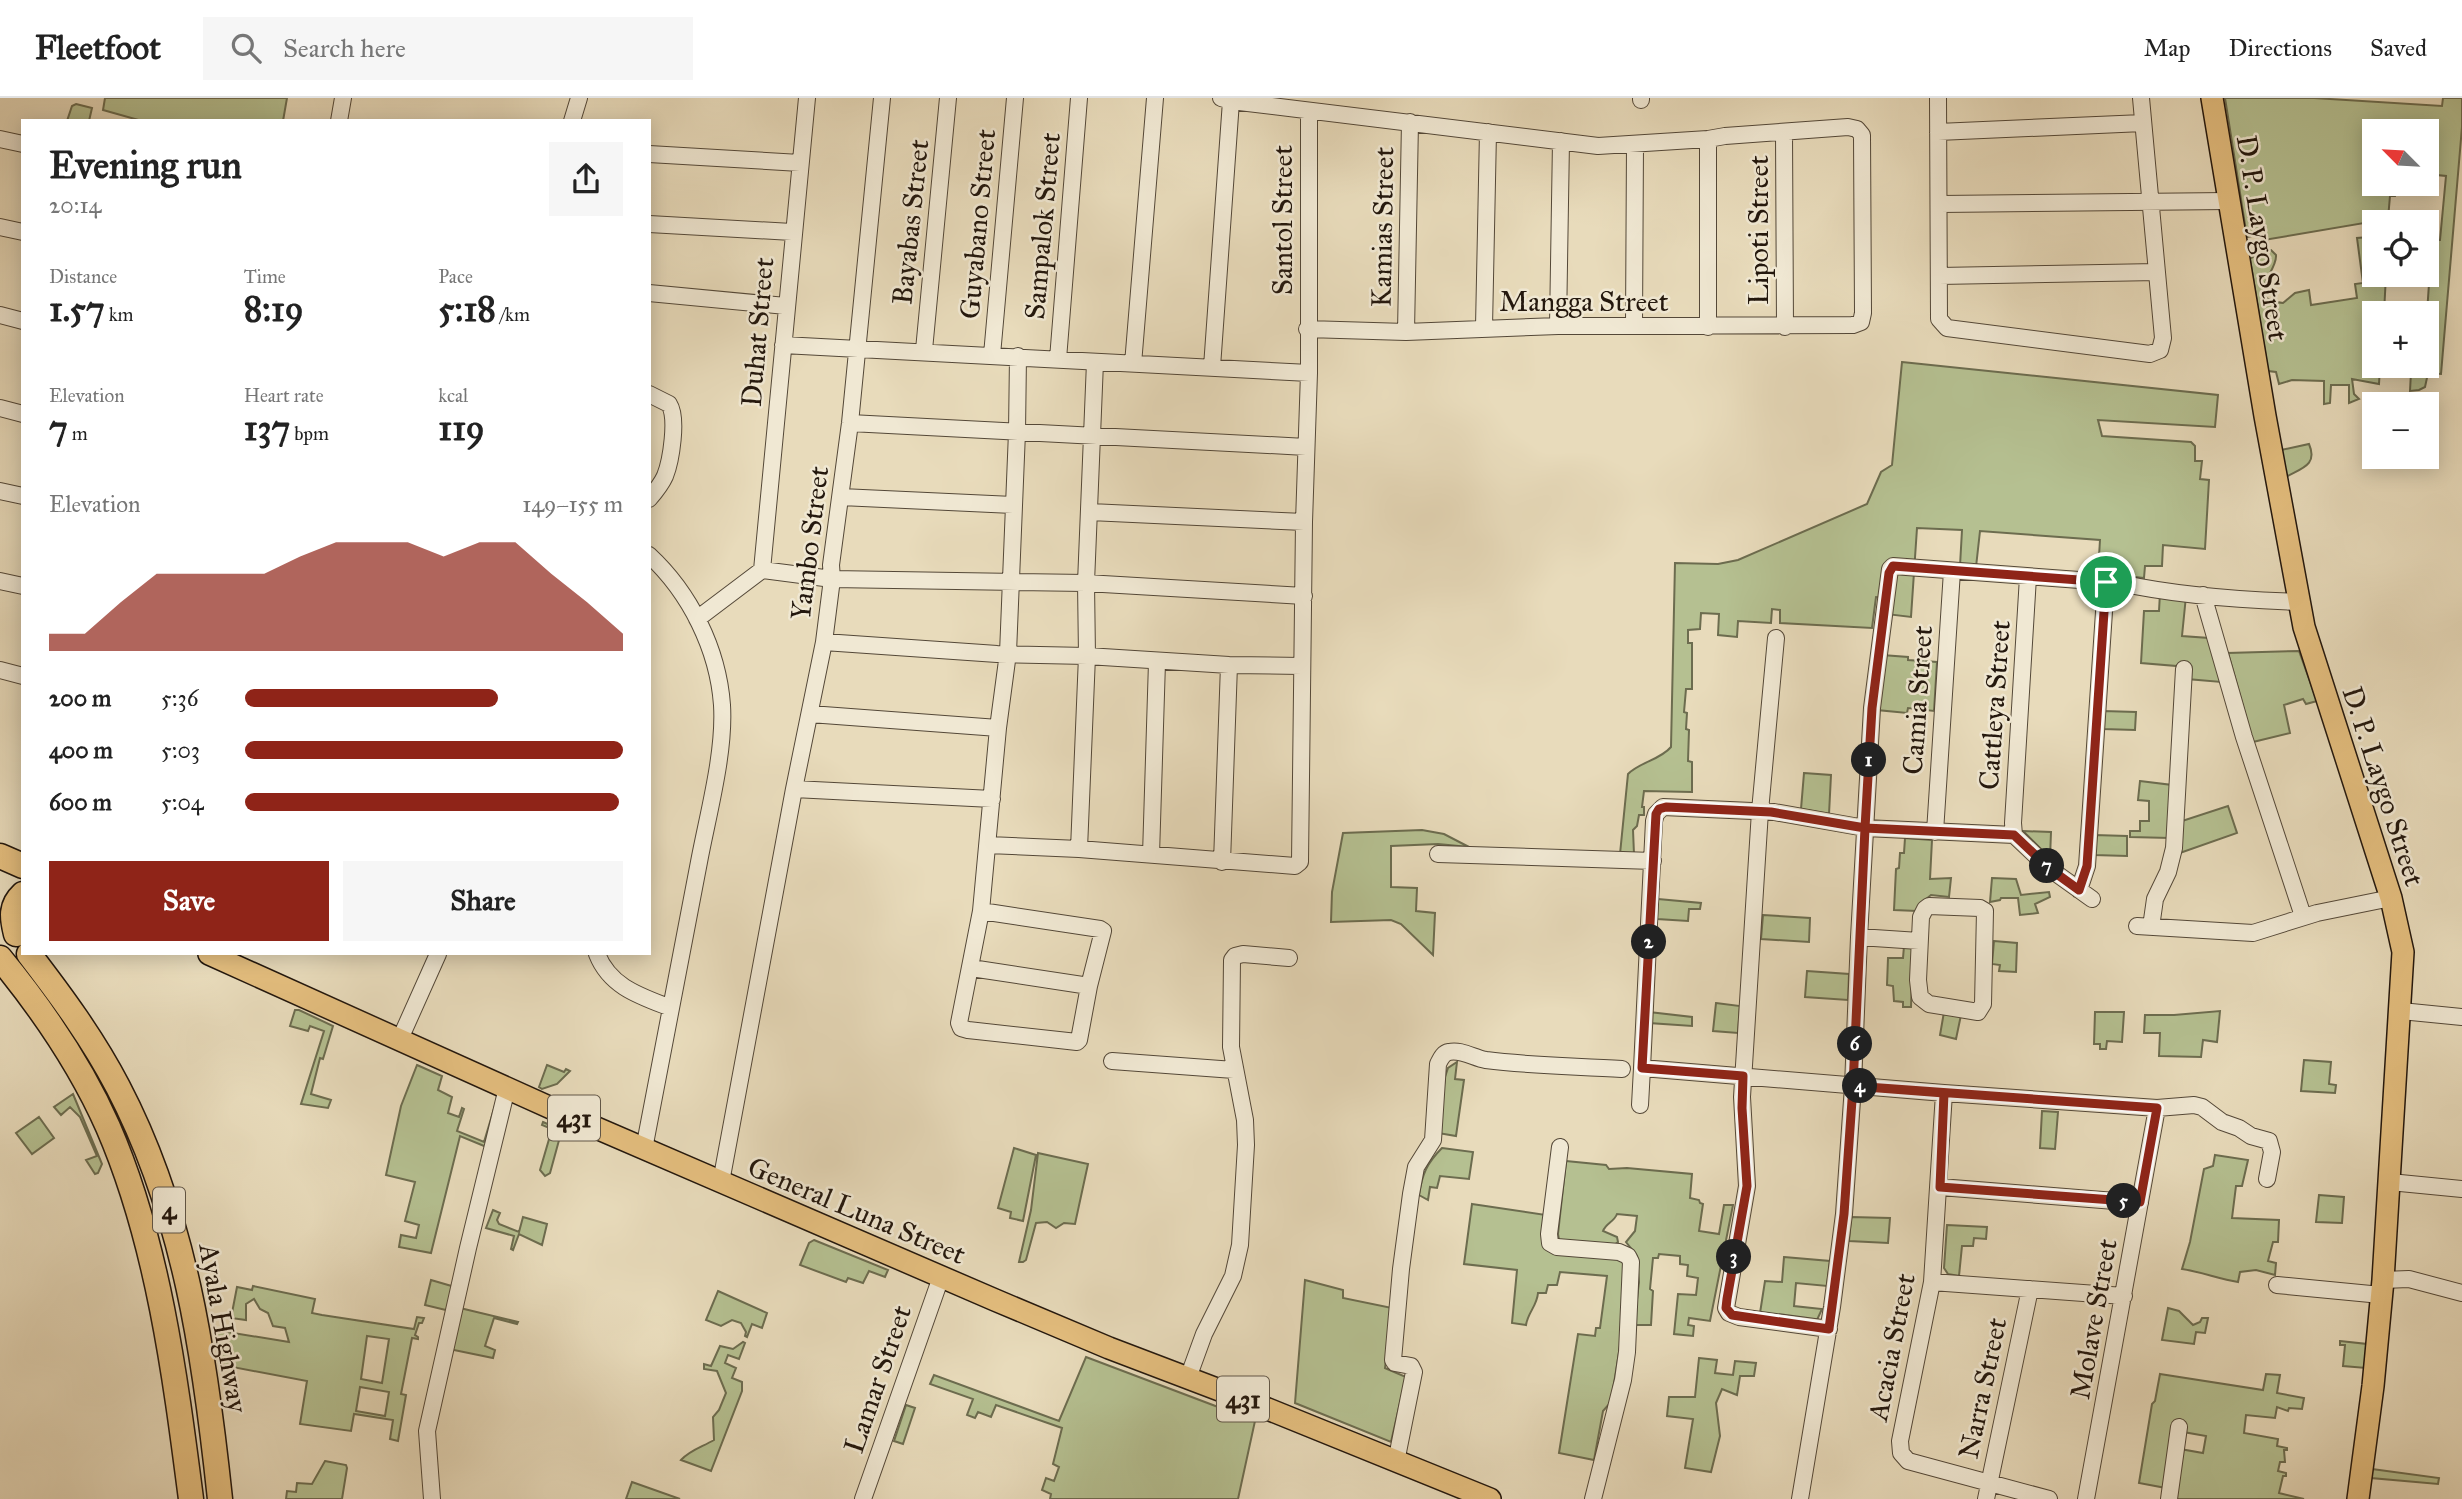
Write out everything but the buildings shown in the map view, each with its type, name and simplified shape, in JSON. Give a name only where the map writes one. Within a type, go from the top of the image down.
[{"type":"highway","points":[[0,856],[21,867]]},
{"type":"highway","points":[[21,895],[12,912],[21,938]]},
{"type":"highway","name":"4","points":[[0,907],[21,941]]},
{"type":"highway","name":"Ayala Highway","points":[[31,955],[100,1054],[133,1117],[166,1199],[177,1236],[197,1329],[220,1499]]},
{"type":"highway","name":"4","points":[[0,958],[54,1031],[86,1083],[107,1125],[126,1174],[155,1277],[191,1499]]},
{"type":"main road","name":"D. P. Laygo Street","points":[[2212,98],[2300,603],[2311,651],[2391,898],[2403,952],[2382,1288],[2373,1386],[2358,1499]]},
{"type":"main road","points":[[0,871],[21,868]]},
{"type":"main road","points":[[0,897],[21,893]]},
{"type":"main road","name":"General Luna Street","points":[[211,955],[644,1149],[941,1277],[1109,1348],[1490,1499]]},
{"type":"street","points":[[339,119],[343,98]]},
{"type":"street","points":[[573,119],[579,98]]},
{"type":"street","name":"Duhat Street","points":[[762,570],[792,232],[807,98]]},
{"type":"street","name":"Yambo Street","points":[[882,98],[850,423],[831,565],[832,579],[824,642],[1230,666],[1302,666]]},
{"type":"street","name":"Bayabas Street","points":[[924,350],[948,98]]},
{"type":"street","name":"Guyabano Street","points":[[992,355],[1015,98]]},
{"type":"street","name":"Sampalok Street","points":[[1058,359],[1080,98]]},
{"type":"street","points":[[1133,364],[1154,98]]},
{"type":"street","points":[[1938,98],[1939,319],[1947,328],[2150,354],[2160,351],[2163,338],[2141,98]]},
{"type":"street","points":[[1212,367],[1226,99],[1308,112],[1598,146],[1784,132]]},
{"type":"street","name":"Santol Street","points":[[1222,862],[1294,866],[1300,862],[1304,522],[1309,373],[1308,112]]},
{"type":"street","name":"Kamias Street","points":[[1406,332],[1410,122]]},
{"type":"street","points":[[1938,132],[2143,122]]},
{"type":"street","name":"Mangga Street","points":[[1307,329],[1406,332],[1558,326],[1785,327],[1853,325],[1861,322],[1862,135],[1857,129],[1848,127],[1784,132]]},
{"type":"street","points":[[1484,327],[1488,132]]},
{"type":"street","name":"Lipoti Street","points":[[1784,132],[1785,327]]},
{"type":"street","points":[[0,139],[21,144]]},
{"type":"street","points":[[1708,327],[1709,139]]},
{"type":"street","points":[[1558,326],[1561,141]]},
{"type":"street","points":[[1634,326],[1636,144]]},
{"type":"street","points":[[651,154],[800,163]]},
{"type":"street","points":[[1940,205],[2228,201]]},
{"type":"street","points":[[651,224],[792,232]]},
{"type":"street","points":[[0,227],[21,232]]},
{"type":"street","points":[[1939,276],[2157,272]]},
{"type":"street","points":[[651,293],[786,306]]},
{"type":"street","points":[[0,315],[21,320]]},
{"type":"street","points":[[783,345],[924,350],[1309,373]]},
{"type":"street","points":[[981,911],[1100,929],[1103,935],[1077,1042],[968,1030],[961,1028],[959,1023],[981,911],[998,728],[1008,653],[1018,356]]},
{"type":"street","points":[[1079,849],[1095,362]]},
{"type":"street","points":[[651,395],[669,404],[674,419],[668,467],[651,496]]},
{"type":"street","points":[[0,408],[21,413]]},
{"type":"street","points":[[850,423],[1306,447]]},
{"type":"street","points":[[0,491],[21,496]]},
{"type":"street","points":[[841,497],[1013,505]]},
{"type":"street","points":[[1090,512],[1304,522]]},
{"type":"street","points":[[644,1149],[706,827],[722,729],[719,683],[697,619],[671,579],[651,557]]},
{"type":"street","points":[[1800,1499],[1829,1329],[1844,1214],[1872,708],[1889,573],[1893,566],[2106,582],[2203,595],[2300,603]]},
{"type":"street","points":[[697,619],[762,570],[832,579],[1086,583],[1304,596]]},
{"type":"street","name":"Camia Street","points":[[1935,832],[1952,571]]},
{"type":"street","name":"Cattleya Street","points":[[2014,835],[2028,577]]},
{"type":"street","points":[[0,581],[21,586]]},
{"type":"street","points":[[1640,1105],[1656,814],[1659,809],[1666,807],[1760,811],[1865,828],[2014,835],[2050,869],[2085,895],[2106,582]]},
{"type":"street","points":[[2203,595],[2244,737],[2303,916]]},
{"type":"street","points":[[1776,638],[1760,811],[1743,1076],[1742,1108],[1747,1186],[1726,1308],[1729,1313],[1740,1317],[1829,1329]]},
{"type":"street","points":[[721,1182],[824,642]]},
{"type":"street","points":[[1151,855],[1157,662]]},
{"type":"street","points":[[988,845],[1079,849],[1222,862],[1230,666]]},
{"type":"street","points":[[2184,669],[2174,848],[2168,872],[2144,926],[2253,933],[2303,916],[2391,898]]},
{"type":"street","points":[[0,670],[21,675]]},
{"type":"street","points":[[810,714],[998,728]]},
{"type":"street","points":[[794,789],[992,799]]},
{"type":"street","points":[[1438,854],[1653,861]]},
{"type":"street","points":[[1929,906],[1984,910],[1987,916],[1981,1010],[1973,1013],[1923,1001],[1918,986],[1919,941],[1921,917],[1924,909],[1929,906]]},
{"type":"street","points":[[1859,937],[1919,941]]},
{"type":"street","points":[[1188,1378],[1205,1334],[1229,1285],[1238,1256],[1246,1145],[1245,1120],[1231,1047],[1232,960],[1243,954],[1289,958]]},
{"type":"street","points":[[400,1040],[438,955]]},
{"type":"street","points":[[598,955],[605,970],[619,985],[671,1007]]},
{"type":"street","points":[[971,968],[1089,986]]},
{"type":"street","points":[[2401,1011],[2462,1017]]},
{"type":"street","points":[[1396,1462],[1414,1372],[1411,1366],[1395,1363],[1393,1360],[1401,1269],[1415,1170],[1433,1140],[1438,1063],[1441,1057],[1449,1052],[1457,1052],[1503,1062],[1622,1069]]},
{"type":"street","points":[[1112,1061],[1234,1070]]},
{"type":"street","points":[[1642,1068],[2157,1108],[2181,1105],[2202,1107],[2222,1122],[2269,1142],[2272,1152],[2267,1180]]},
{"type":"street","points":[[432,1499],[427,1431],[507,1088]]},
{"type":"street","name":"Acacia Street","points":[[1944,1093],[1932,1282],[1900,1441],[1901,1453],[1908,1461],[1987,1491],[2049,1499]]},
{"type":"street","name":"Molave Street","points":[[2086,1499],[2157,1108]]},
{"type":"street","points":[[1560,1147],[1550,1243],[1557,1247],[1621,1252],[1628,1256],[1631,1262],[1623,1380],[1593,1499]]},
{"type":"street","points":[[2390,1182],[2462,1189]]},
{"type":"street","points":[[1940,1187],[2140,1202]]},
{"type":"street","name":"Lamar Street","points":[[863,1499],[941,1277]]},
{"type":"street","points":[[2277,1284],[2382,1288],[2409,1279],[2462,1293]]},
{"type":"street","points":[[1932,1282],[2124,1296]]},
{"type":"street","name":"Narra Street","points":[[1987,1491],[2030,1289]]},
{"type":"street","points":[[2169,1499],[2179,1427]]},
{"type":"green space","points":[[105,98],[287,98],[283,119],[135,119],[103,110]]},
{"type":"green space","points":[[2225,98],[2314,98],[2442,106],[2443,98],[2462,98],[2462,127],[2441,374],[2439,301],[2428,301],[2429,287],[2439,287],[2439,240],[2446,176],[2440,175],[2440,119],[2362,119],[2362,196],[2390,196],[2389,210],[2362,210],[2362,223],[2264,240],[2257,235],[2247,237]]},
{"type":"green space","points":[[76,104],[92,108],[89,119],[68,119],[72,106]]},
{"type":"green space","points":[[2357,238],[2362,238],[2362,276]]},
{"type":"green space","points":[[2271,250],[2276,255],[2263,290],[2264,296],[2283,303],[2295,293],[2309,290],[2311,305],[2357,298],[2355,284],[2362,283],[2362,287],[2385,287],[2385,301],[2362,301],[2362,378],[2379,378],[2379,384],[2352,379],[2354,394],[2359,399],[2349,403],[2349,385],[2331,385],[2330,403],[2324,404],[2324,381],[2292,380],[2279,384],[2276,372],[2268,371],[2250,259],[2260,252]]},
{"type":"green space","points":[[1902,362],[2218,395],[2215,427],[2098,420],[2102,436],[2191,442],[2195,446],[2195,461],[2202,461],[2200,479],[2209,480],[2205,549],[2163,545],[2162,566],[2145,566],[2144,578],[2098,573],[2100,540],[1980,531],[1976,567],[1960,566],[1962,530],[1917,528],[1911,617],[1886,614],[1888,598],[1876,597],[1872,628],[1780,623],[1780,610],[1772,609],[1771,623],[1738,621],[1737,637],[1718,635],[1719,614],[1701,613],[1700,629],[1688,630],[1688,643],[1692,643],[1692,689],[1686,689],[1684,712],[1687,713],[1686,729],[1689,730],[1688,761],[1692,762],[1692,792],[1644,791],[1644,815],[1639,815],[1637,826],[1633,830],[1634,854],[1620,854],[1628,774],[1671,747],[1675,563],[1718,564],[1738,560],[1867,504],[1881,472],[1892,465]]},
{"type":"green space","points":[[2411,378],[2427,378],[2425,387],[2410,391]]},
{"type":"green space","points":[[2309,444],[2310,461],[2286,477],[2281,450]]},
{"type":"green space","points":[[2160,593],[2186,596],[2182,636],[2209,638],[2221,682],[2187,679],[2188,667],[2141,663],[2144,611],[2159,611]]},
{"type":"green space","points":[[2299,651],[2317,701],[2306,704],[2303,699],[2284,705],[2290,733],[2253,742],[2228,653]]},
{"type":"green space","points":[[1882,655],[1937,662],[1934,711],[1908,708],[1907,713],[1877,710]]},
{"type":"green space","points":[[2103,711],[2136,712],[2135,730],[2103,729]]},
{"type":"green space","points":[[1804,773],[1831,775],[1829,814],[1801,809]]},
{"type":"green space","points":[[2140,781],[2172,785],[2170,838],[2130,837],[2130,831],[2140,831],[2140,821],[2149,821],[2149,801],[2138,800]]},
{"type":"green space","points":[[2228,806],[2237,833],[2177,854],[2179,822]]},
{"type":"green space","points":[[1422,830],[1444,834],[1469,847],[1438,844],[1391,846],[1391,887],[1417,888],[1416,911],[1435,913],[1433,955],[1401,924],[1391,920],[1331,922],[1332,892],[1343,833]]},
{"type":"green space","points":[[2023,831],[2051,832],[2050,858]]},
{"type":"green space","points":[[2094,835],[2127,836],[2127,856],[2094,855]]},
{"type":"green space","points":[[1905,838],[1932,840],[1930,879],[1951,878],[1949,897],[1931,895],[1920,904],[1917,911],[1894,910],[1896,869],[1899,868],[1900,853],[1904,853]]},
{"type":"green space","points":[[1992,878],[2016,879],[2021,895],[2049,892],[2050,897],[2035,904],[2038,913],[2020,915],[2018,898],[2001,898],[1990,902]]},
{"type":"green space","points":[[1658,899],[1701,903],[1700,909],[1689,909],[1688,921],[1657,919]]},
{"type":"green space","points":[[1763,915],[1810,918],[1809,942],[1761,939]]},
{"type":"green space","points":[[1994,941],[2017,943],[2016,972],[1999,971],[2000,965],[1992,964]]},
{"type":"green space","points":[[1904,946],[1913,947],[1911,1007],[1903,1007],[1903,1002],[1894,1001],[1893,986],[1887,985],[1888,958],[1903,958]]},
{"type":"green space","points":[[1807,971],[1849,974],[1848,1000],[1805,997]]},
{"type":"green space","points":[[1716,1003],[1740,1006],[1738,1033],[1713,1031]]},
{"type":"green space","points":[[295,1010],[333,1026],[323,1059],[320,1058],[311,1094],[331,1100],[328,1108],[301,1104],[324,1031],[310,1026],[308,1031],[290,1026]]},
{"type":"green space","points":[[2220,1011],[2217,1042],[2203,1040],[2201,1057],[2159,1056],[2160,1033],[2144,1033],[2145,1015]]},
{"type":"green space","points":[[1649,1012],[1692,1017],[1692,1026],[1649,1023]]},
{"type":"green space","points":[[1944,1012],[1961,1015],[1956,1039],[1940,1035]]},
{"type":"green space","points":[[2095,1012],[2124,1012],[2122,1042],[2107,1041],[2106,1049],[2100,1049],[2100,1044],[2094,1044]]},
{"type":"green space","points":[[2304,1060],[2331,1062],[2329,1084],[2336,1085],[2335,1093],[2301,1091]]},
{"type":"green space","points":[[1457,1062],[1455,1079],[1464,1080],[1456,1136],[1438,1133],[1445,1077],[1448,1068]]},
{"type":"green space","points":[[417,1065],[442,1076],[438,1090],[452,1097],[448,1113],[459,1117],[462,1108],[464,1109],[457,1131],[484,1142],[496,1102],[489,1148],[460,1136],[431,1253],[399,1247],[401,1235],[416,1238],[419,1225],[405,1221],[415,1182],[386,1175],[401,1106]]},
{"type":"green space","points":[[547,1065],[564,1072],[566,1069],[570,1071],[557,1084],[542,1089],[539,1087]]},
{"type":"green space","points":[[73,1094],[102,1164],[95,1174],[86,1160],[97,1156],[80,1117],[70,1107],[61,1115],[54,1107]]},
{"type":"green space","points":[[2042,1111],[2058,1112],[2055,1149],[2040,1148]]},
{"type":"green space","points":[[39,1117],[54,1138],[32,1154],[16,1133]]},
{"type":"green space","points":[[543,1122],[559,1129],[558,1132],[561,1133],[550,1173],[545,1176],[540,1170],[552,1129],[542,1125]]},
{"type":"green space","points":[[1014,1148],[1036,1155],[1023,1221],[1010,1218],[1011,1212],[998,1208]]},
{"type":"green space","points":[[1442,1148],[1473,1152],[1469,1179],[1440,1176],[1437,1188],[1430,1187],[1428,1200],[1419,1195],[1422,1181],[1432,1159]]},
{"type":"green space","points":[[1038,1153],[1088,1164],[1075,1224],[1064,1223],[1056,1228],[1047,1222],[1036,1223],[1026,1260],[1019,1262],[1031,1210]]},
{"type":"green space","points":[[2215,1155],[2248,1160],[2242,1186],[2236,1186],[2232,1218],[2279,1220],[2278,1242],[2273,1242],[2268,1261],[2276,1263],[2275,1275],[2256,1270],[2240,1272],[2238,1282],[2182,1269],[2204,1169],[2213,1166]]},
{"type":"green space","points":[[1566,1161],[1606,1165],[1609,1169],[1692,1174],[1690,1198],[1703,1204],[1699,1231],[1719,1234],[1724,1205],[1733,1205],[1710,1321],[1689,1318],[1688,1325],[1694,1326],[1693,1336],[1674,1334],[1678,1294],[1696,1295],[1698,1278],[1687,1276],[1688,1265],[1680,1264],[1680,1256],[1659,1254],[1658,1258],[1653,1258],[1651,1325],[1634,1325],[1639,1282],[1637,1256],[1626,1242],[1635,1231],[1637,1216],[1617,1214],[1606,1226],[1603,1231],[1617,1237],[1618,1242],[1614,1245],[1559,1240]]},
{"type":"green space","points":[[2319,1195],[2344,1197],[2342,1223],[2316,1222]]},
{"type":"green space","points":[[1472,1204],[1546,1215],[1543,1241],[1551,1252],[1625,1259],[1621,1340],[1611,1402],[1603,1411],[1594,1460],[1559,1453],[1578,1334],[1595,1336],[1596,1328],[1600,1328],[1607,1276],[1560,1272],[1557,1285],[1548,1285],[1546,1293],[1538,1293],[1526,1325],[1512,1323],[1517,1270],[1464,1264]]},
{"type":"green space","points":[[493,1210],[500,1213],[497,1220],[499,1224],[519,1232],[523,1217],[547,1224],[542,1245],[519,1234],[513,1250],[511,1249],[514,1236],[486,1228]]},
{"type":"green space","points":[[1851,1217],[1890,1218],[1888,1243],[1849,1241]]},
{"type":"green space","points":[[1947,1225],[1987,1227],[1986,1239],[1974,1238],[1973,1246],[1962,1246],[1959,1276],[1948,1274],[1944,1268]]},
{"type":"green space","points":[[814,1240],[888,1270],[885,1277],[869,1271],[863,1283],[848,1278],[846,1282],[800,1265],[809,1243]]},
{"type":"green space","points":[[1784,1257],[1830,1261],[1827,1286],[1796,1283],[1794,1306],[1822,1309],[1817,1320],[1760,1313],[1765,1281],[1782,1282]]},
{"type":"green space","points":[[431,1280],[455,1287],[450,1311],[425,1305]]},
{"type":"green space","points":[[1305,1280],[1343,1290],[1343,1298],[1392,1308],[1385,1368],[1406,1377],[1391,1442],[1295,1403]]},
{"type":"green space","points":[[253,1286],[315,1299],[312,1313],[322,1315],[414,1329],[417,1317],[424,1318],[415,1335],[418,1339],[412,1338],[401,1394],[406,1395],[398,1441],[390,1439],[393,1420],[354,1414],[351,1431],[300,1424],[307,1381],[222,1365],[215,1330],[289,1342],[285,1328],[273,1326],[268,1313],[260,1309],[254,1299],[246,1304],[246,1320],[231,1318],[237,1287],[252,1290]],"holes":[[[367,1336],[389,1339],[382,1383],[361,1379]],[[360,1387],[389,1392],[385,1416],[356,1411]]]},
{"type":"green space","points":[[718,1291],[767,1313],[762,1328],[752,1324],[747,1337],[741,1323],[732,1320],[721,1326],[706,1320]]},
{"type":"green space","points":[[460,1308],[518,1322],[517,1324],[494,1318],[485,1346],[495,1350],[493,1358],[449,1349]]},
{"type":"green space","points":[[2168,1308],[2179,1311],[2193,1325],[2202,1318],[2208,1318],[2205,1333],[2196,1332],[2194,1344],[2162,1340]]},
{"type":"green space","points":[[2340,1341],[2367,1344],[2366,1368],[2343,1366],[2345,1345],[2340,1345]]},
{"type":"green space","points":[[745,1343],[739,1359],[728,1355],[725,1363],[736,1368],[732,1378],[742,1382],[742,1391],[711,1471],[681,1460],[714,1440],[713,1417],[726,1393],[717,1371],[704,1369],[704,1364],[711,1366],[720,1346],[733,1349]]},
{"type":"green space","points":[[1086,1357],[1255,1421],[1238,1499],[1050,1499],[1051,1494],[1042,1490],[1046,1478],[1054,1481],[1059,1467],[1053,1464],[1062,1428],[996,1405],[991,1417],[978,1412],[975,1418],[967,1415],[973,1399],[930,1384],[934,1375],[1059,1421]]},
{"type":"green space","points":[[1699,1358],[1717,1360],[1715,1373],[1733,1375],[1735,1361],[1756,1363],[1754,1376],[1740,1376],[1737,1395],[1722,1389],[1716,1403],[1720,1436],[1711,1472],[1685,1468],[1693,1419],[1667,1416],[1669,1397],[1695,1397]]},
{"type":"green space","points":[[2160,1374],[2263,1390],[2266,1374],[2280,1375],[2277,1393],[2304,1398],[2302,1409],[2289,1408],[2288,1411],[2277,1407],[2275,1418],[2246,1415],[2244,1433],[2278,1439],[2277,1446],[2287,1448],[2284,1450],[2285,1462],[2280,1462],[2278,1471],[2286,1473],[2279,1493],[2304,1499],[2174,1499],[2180,1449],[2203,1453],[2206,1436],[2183,1432],[2166,1488],[2139,1483],[2152,1404],[2155,1401]]},
{"type":"green space","points":[[906,1405],[915,1408],[903,1444],[894,1441]]},
{"type":"green space","points":[[325,1461],[346,1465],[342,1499],[286,1499],[287,1491],[296,1492],[297,1483],[312,1484]]},
{"type":"green space","points":[[2372,1469],[2439,1478],[2438,1484],[2371,1478]]},
{"type":"green space","points":[[632,1482],[680,1499],[626,1499]]},
{"type":"route","points":[[2106,582],[1893,566],[1889,573],[1872,708],[1865,828],[1760,811],[1663,807],[1656,814],[1642,1068],[1743,1076],[1742,1108],[1747,1186],[1727,1299],[1726,1308],[1732,1315],[1829,1329],[1844,1214],[1853,1086],[2157,1108],[2140,1202],[1940,1187],[1944,1093],[1853,1086],[1865,828],[2014,835],[2050,869],[2079,890],[2084,881],[2087,871],[2106,582]]}]
